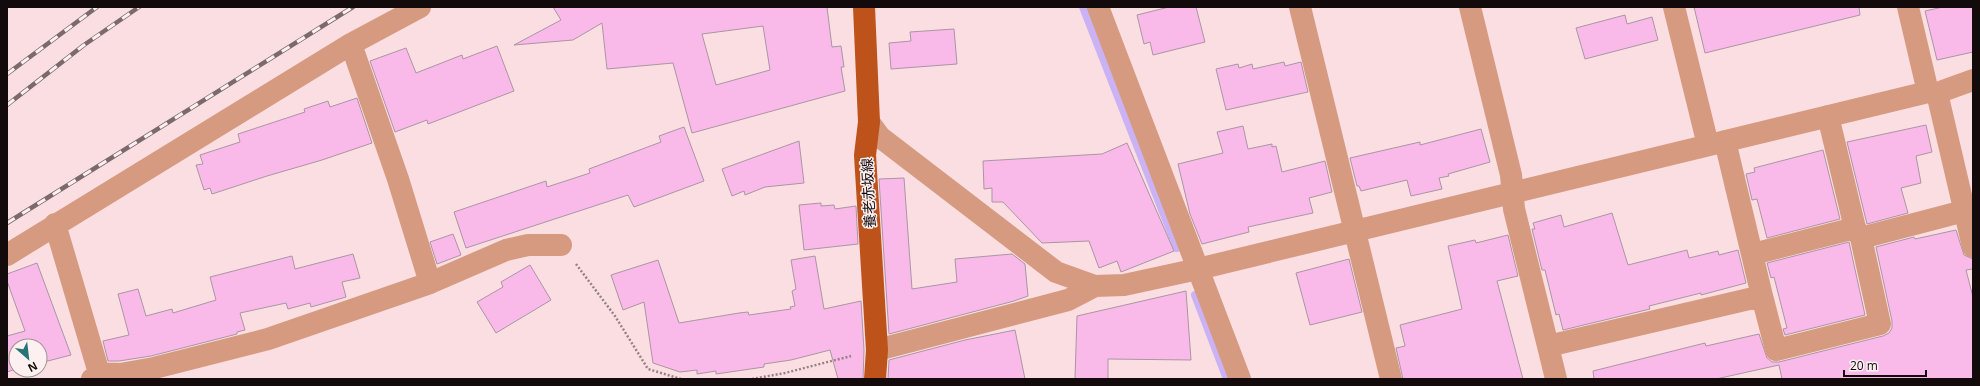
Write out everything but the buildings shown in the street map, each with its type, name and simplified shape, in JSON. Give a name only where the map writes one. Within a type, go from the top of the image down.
[{"type":"main road","name":"養老赤坂線","points":[[864,7],[869,122],[865,155],[877,350],[875,379]]},
{"type":"street","points":[[7,255],[55,224],[351,44],[420,7]]},
{"type":"street","points":[[1098,7],[1240,379]]},
{"type":"street","points":[[1300,7],[1391,379]]},
{"type":"street","points":[[1470,7],[1510,175],[1514,210],[1556,379]]},
{"type":"street","points":[[1674,7],[1716,143],[1753,254],[1776,350],[1880,324],[1828,116]]},
{"type":"street","points":[[1908,7],[1973,247]]},
{"type":"street","points":[[351,44],[398,179],[430,283]]},
{"type":"street","points":[[869,122],[880,137],[1056,272],[1094,286],[1124,285],[1198,269],[1828,116],[1932,93],[1973,80]]},
{"type":"street","points":[[1753,254],[1964,211]]},
{"type":"street","points":[[55,224],[96,376],[120,374],[154,368],[268,339],[430,283],[506,250],[528,245],[561,245]]},
{"type":"street","points":[[877,350],[1068,300],[1094,286]]},
{"type":"street","points":[[1548,346],[1762,296]]},
{"type":"path","points":[[561,245],[615,316],[648,369],[681,379]]},
{"type":"path","points":[[752,379],[785,373],[877,350]]},
{"type":"waterway","points":[[1083,7],[1177,248]]},
{"type":"waterway","points":[[1195,295],[1227,379]]},
{"type":"railway","points":[[7,74],[97,7]]},
{"type":"railway","points":[[7,105],[84,45],[139,7]]},
{"type":"railway","points":[[7,223],[353,7]]}]
